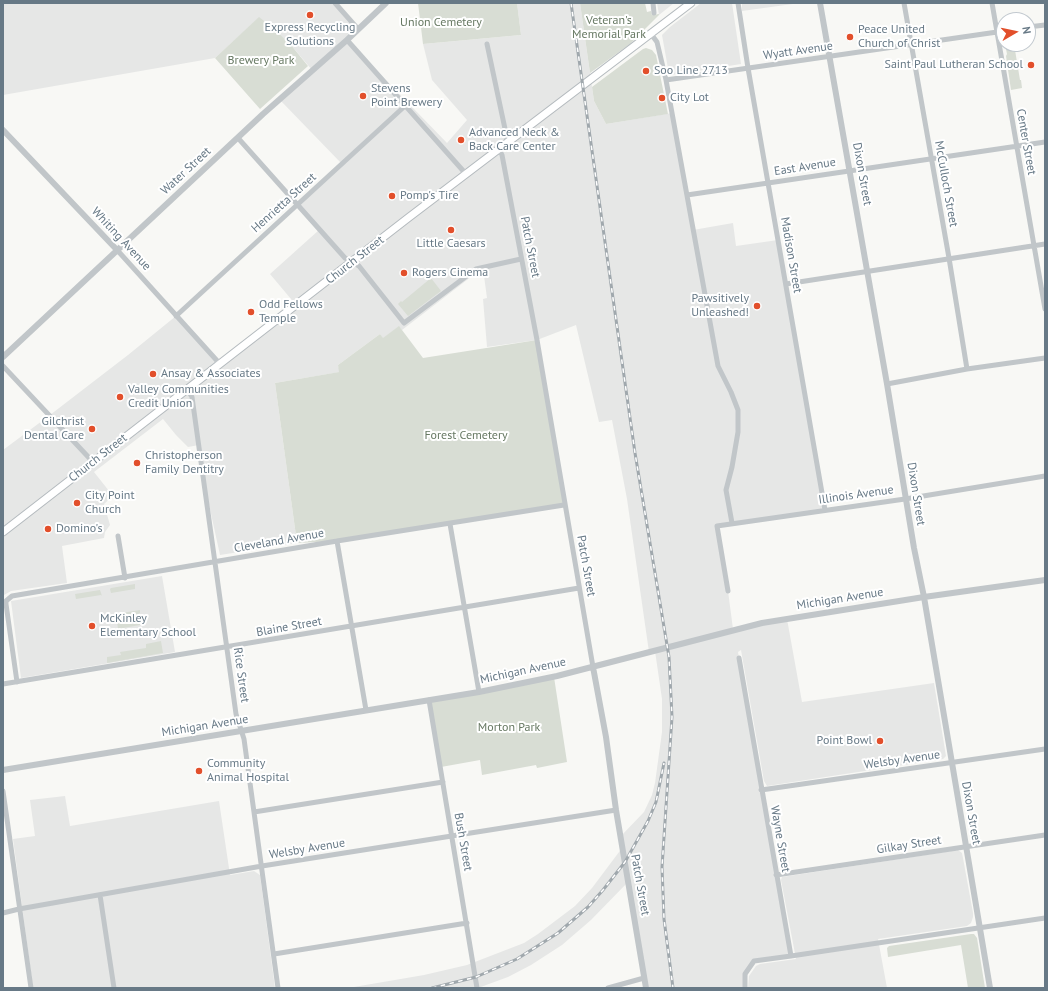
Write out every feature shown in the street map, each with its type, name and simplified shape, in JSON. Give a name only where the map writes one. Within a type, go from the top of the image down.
[{"type":"main road","name":"Church Street","points":[[652,34],[684,3]]},
{"type":"main road","name":"Church Street","points":[[3,532],[466,174],[691,3]]},
{"type":"street","points":[[335,3],[358,29]]},
{"type":"street","name":"Water Street","points":[[3,357],[238,138],[386,3]]},
{"type":"street","points":[[653,3],[654,13]]},
{"type":"street","name":"Madison Street","points":[[738,3],[825,510]]},
{"type":"street","name":"Dixon Street","points":[[820,3],[887,384],[905,499],[924,597],[990,988]]},
{"type":"street","name":"McCulloch Street","points":[[904,3],[967,369]]},
{"type":"street","name":"Center Street","points":[[992,3],[996,26]]},
{"type":"street","name":"Wyatt Avenue","points":[[666,80],[996,32]]},
{"type":"street","points":[[652,34],[657,42],[666,80],[718,366],[738,410],[738,432],[732,467],[726,490],[732,524]]},
{"type":"street","points":[[347,40],[466,174]]},
{"type":"street","points":[[487,44],[508,143]]},
{"type":"street","name":"Center Street","points":[[1001,52],[1045,309]]},
{"type":"street","name":"Henrietta Street","points":[[176,316],[406,105]]},
{"type":"street","name":"Whiting Avenue","points":[[3,130],[118,251],[220,364]]},
{"type":"street","points":[[238,138],[296,205],[345,258],[359,266],[404,323],[476,269],[521,259]]},
{"type":"street","name":"East Avenue","points":[[687,196],[1045,142]]},
{"type":"street","name":"Patch Street","points":[[500,148],[536,340],[606,737],[616,810],[646,988]]},
{"type":"street","points":[[786,284],[1045,244]]},
{"type":"street","points":[[887,384],[967,369],[1045,358]]},
{"type":"street","points":[[3,366],[93,462]]},
{"type":"street","name":"Rice Street","points":[[187,389],[192,395],[237,720],[244,739],[278,988]]},
{"type":"street","name":"Illinois Avenue","points":[[728,591],[717,526],[905,499],[1045,476]]},
{"type":"street","name":"Cleveland Avenue","points":[[17,682],[6,601],[12,596],[215,563],[337,541],[564,505]]},
{"type":"street","points":[[450,524],[479,692]]},
{"type":"street","points":[[118,536],[125,578]]},
{"type":"street","points":[[337,541],[366,710]]},
{"type":"street","name":"Michigan Avenue","points":[[3,770],[479,692],[557,676],[762,623],[924,597],[1045,580]]},
{"type":"street","name":"Blaine Street","points":[[3,684],[227,648],[579,588]]},
{"type":"street","name":"Wayne Street","points":[[739,658],[791,956]]},
{"type":"street","name":"Bush Street","points":[[429,700],[477,988]]},
{"type":"street","name":"Welsby Avenue","points":[[761,790],[1045,749]]},
{"type":"street","points":[[254,812],[443,782]]},
{"type":"street","points":[[3,791],[31,988]]},
{"type":"street","name":"Welsby Avenue","points":[[3,913],[19,908],[262,866],[616,810]]},
{"type":"street","name":"Gilkay Street","points":[[776,875],[1045,835]]},
{"type":"street","points":[[100,895],[114,988]]},
{"type":"street","points":[[745,988],[745,974],[754,961],[1045,918]]},
{"type":"street","points":[[274,954],[467,923]]},
{"type":"street","points":[[608,988],[644,978]]},
{"type":"shaded area","points":[[3,3],[335,3],[358,29],[347,40],[447,143],[467,120],[432,80],[423,44],[521,35],[517,3],[580,3],[594,101],[606,124],[672,113],[693,230],[733,223],[736,246],[778,240],[825,510],[717,526],[733,629],[787,619],[802,702],[934,683],[946,756],[943,759],[767,786],[764,781],[741,650],[738,652],[791,956],[754,961],[749,967],[745,988],[646,988],[628,882],[591,920],[562,945],[531,965],[508,977],[478,988],[348,988],[424,975],[467,965],[524,943],[538,934],[575,906],[592,888],[622,848],[620,837],[644,812],[652,795],[655,783],[662,732],[662,699],[655,651],[649,652],[627,499],[612,420],[599,422],[576,325],[537,340],[487,347],[483,299],[487,298],[484,276],[479,272],[402,330],[399,327],[383,339],[380,334],[338,365],[340,372],[275,383],[297,543],[220,555],[203,477],[199,445],[188,447],[163,419],[94,472],[113,496],[104,504],[110,525],[105,532],[104,538],[62,546],[67,583],[11,591],[4,595],[3,600],[3,450],[128,355],[176,316],[220,364],[296,305],[270,274],[319,230],[296,205],[342,164],[280,100],[312,70],[291,45],[259,18],[215,58],[3,95]]},
{"type":"shaded area","points":[[657,3],[674,3],[659,15]]},
{"type":"shaded area","points":[[701,3],[732,3],[741,64],[671,75],[669,74],[662,35]]},
{"type":"shaded area","points":[[742,3],[800,3],[742,11]]},
{"type":"shaded area","name":"McKinley Elementary School","points":[[162,576],[175,652],[21,678],[11,601]]},
{"type":"shaded area","points":[[65,796],[70,826],[219,801],[230,875],[254,871],[260,875],[275,988],[33,988],[13,839],[35,836],[30,800]]},
{"type":"shaded area","points":[[958,850],[962,853],[973,913],[971,923],[967,926],[878,939],[887,988],[748,988],[749,976],[756,966],[760,964],[796,959],[781,880],[782,877]]},
{"type":"green space","name":"Union Cemetery","points":[[418,3],[517,3],[521,35],[423,44]]},
{"type":"green space","name":"Veteran's Memorial Park","points":[[580,3],[645,3],[647,12],[651,11],[652,15],[659,15],[630,44],[590,73]]},
{"type":"green space","name":"Brewery Park","points":[[259,17],[291,45],[308,66],[260,109],[215,58]]},
{"type":"green space","points":[[646,48],[652,50],[656,55],[668,114],[606,124],[594,101],[592,87]]},
{"type":"green space","points":[[1007,52],[1015,52],[1022,88],[1011,90],[1006,56]]},
{"type":"green space","points":[[431,278],[441,291],[408,316],[398,304]]},
{"type":"green space","name":"Forest Cemetery","points":[[399,326],[423,358],[537,340],[564,505],[337,541],[297,543],[275,383],[339,372],[338,365],[380,334],[383,338]]},
{"type":"green space","points":[[135,584],[135,589],[111,593],[111,588]]},
{"type":"green space","points":[[100,590],[102,596],[76,599],[75,594]]},
{"type":"green space","points":[[140,610],[140,613],[138,614],[140,625],[118,629],[116,614]]},
{"type":"green space","points":[[161,641],[163,653],[107,663],[107,657],[121,655],[120,652],[146,648],[146,644]]},
{"type":"green space","name":"Morton Park","points":[[554,677],[567,762],[537,768],[536,765],[482,775],[480,760],[441,767],[429,700]]},
{"type":"green space","points":[[974,934],[977,938],[985,988],[968,988],[961,945],[888,957],[887,948],[889,946]]},
{"type":"railway","points":[[571,3],[635,453],[669,657],[672,717],[662,867],[664,919],[673,988]]},
{"type":"railway","points":[[432,988],[476,977],[517,959],[558,933],[588,907],[625,862],[648,821],[656,802],[664,763]]},
{"type":"place","name":"Express Recycling Solutions","points":[[310,15]]},
{"type":"place","name":"Peace United Church of Christ","points":[[850,37]]},
{"type":"place","name":"Saint Paul Lutheran School","points":[[1031,65]]},
{"type":"place","name":"Soo Line 2713","points":[[646,71]]},
{"type":"place","name":"Stevens Point Brewery","points":[[363,96]]},
{"type":"place","name":"City Lot","points":[[662,98]]},
{"type":"place","name":"Advanced Neck & Back Care Center","points":[[461,140]]},
{"type":"place","name":"Pomp's Tire","points":[[392,196]]},
{"type":"place","name":"Little Caesars","points":[[451,230]]},
{"type":"place","name":"Rogers Cinema","points":[[404,273]]},
{"type":"place","name":"Pawsitively Unleashed!","points":[[757,306]]},
{"type":"place","name":"Odd Fellows Temple","points":[[251,312]]},
{"type":"place","name":"Ansay & Associates","points":[[153,374]]},
{"type":"place","name":"Valley Communities Credit Union","points":[[120,397]]},
{"type":"place","name":"Gilchrist Dental Care","points":[[92,429]]},
{"type":"place","name":"Christopherson Family Dentitry","points":[[137,463]]},
{"type":"place","name":"City Point Church","points":[[77,503]]},
{"type":"place","name":"Domino's","points":[[48,529]]},
{"type":"place","name":"McKinley Elementary School","points":[[92,626]]},
{"type":"place","name":"Point Bowl","points":[[880,741]]},
{"type":"place","name":"Community Animal Hospital","points":[[199,771]]}]
